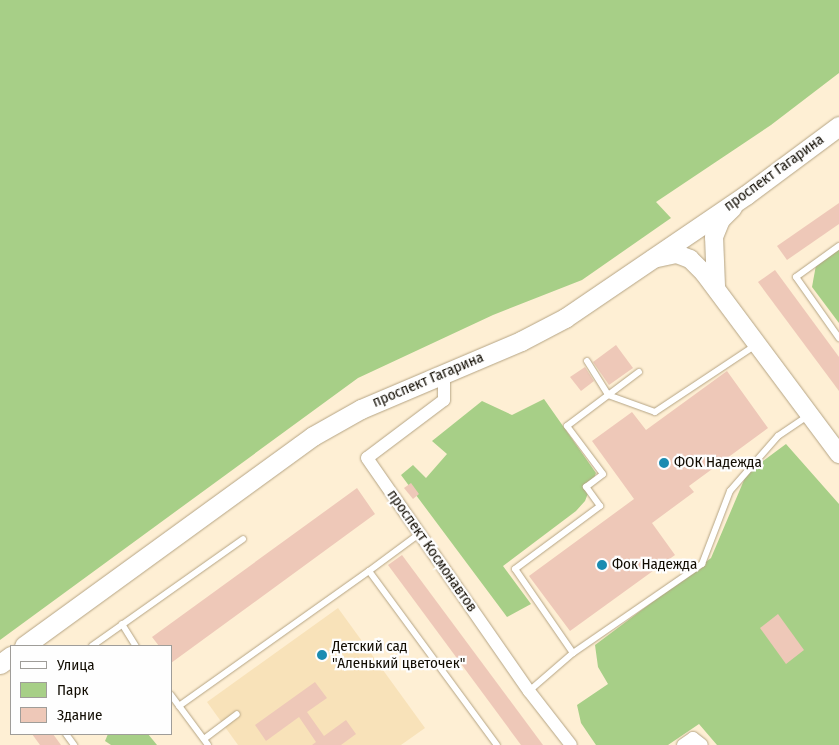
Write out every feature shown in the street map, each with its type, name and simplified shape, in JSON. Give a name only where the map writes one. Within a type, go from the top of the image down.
[{"type":"main road","name":"проспект Гагарина","points":[[25,645],[314,436],[361,408],[521,341],[565,318],[746,195],[839,126]]},
{"type":"main road","points":[[716,286],[714,237],[721,220],[746,195]]},
{"type":"main road","points":[[652,260],[677,254],[690,259],[716,286],[839,454]]},
{"type":"street","name":"проспект Космонавтов","points":[[444,373],[444,400],[367,458],[529,691],[570,745]]},
{"type":"street","points":[[683,745],[693,738],[702,745]]},
{"type":"lane","points":[[839,246],[796,277],[839,338]]},
{"type":"lane","points":[[587,361],[608,396],[655,412],[757,344]]},
{"type":"lane","points":[[573,653],[515,569],[600,506],[586,487],[603,474],[567,426],[639,372]]},
{"type":"lane","points":[[529,691],[573,653],[702,564],[730,491],[778,436],[810,414]]},
{"type":"lane","points":[[179,706],[420,534]]},
{"type":"lane","points":[[93,645],[243,539]]},
{"type":"lane","points":[[369,571],[497,745]]},
{"type":"lane","points":[[122,624],[135,645]]},
{"type":"lane","points":[[172,696],[208,745]]},
{"type":"lane","points":[[204,739],[237,714]]},
{"type":"shaded area","name":"Детский сад \"Аленький цветочек\"","points":[[338,608],[425,728],[401,745],[238,745],[207,702]]},
{"type":"green space","points":[[0,0],[839,0],[839,73],[771,125],[656,202],[671,218],[582,280],[493,315],[358,378],[0,640]]},
{"type":"green space","points":[[839,249],[839,323],[812,287],[816,265]]},
{"type":"green space","points":[[544,399],[596,473],[585,501],[576,511],[503,566],[531,604],[507,617],[401,475],[413,465],[426,478],[447,454],[432,441],[482,401],[512,415]]},
{"type":"green space","points":[[786,444],[839,504],[839,745],[717,745],[699,724],[668,745],[596,745],[581,723],[577,705],[608,684],[598,667],[595,645],[711,558],[747,473]]},
{"type":"green space","points":[[108,735],[149,735],[157,745],[111,745],[105,741]]},
{"type":"building","points":[[839,203],[839,224],[787,260],[777,246]]},
{"type":"building","points":[[775,270],[839,357],[839,391],[758,282]]},
{"type":"building","points":[[616,345],[633,368],[609,385],[593,362]]},
{"type":"building","points":[[585,367],[594,381],[581,391],[570,377]]},
{"type":"building","points":[[727,371],[768,428],[689,486],[694,492],[652,523],[675,555],[570,631],[529,576],[634,499],[592,441],[632,412],[646,430]]},
{"type":"building","points":[[411,483],[419,494],[413,499],[404,488]]},
{"type":"building","points":[[357,488],[375,514],[172,662],[172,645],[158,645],[152,637]]},
{"type":"building","points":[[402,555],[543,745],[521,745],[388,565]]},
{"type":"building","points":[[778,614],[804,650],[786,664],[760,628]]},
{"type":"building","points":[[315,682],[327,698],[307,712],[324,736],[346,720],[356,734],[341,745],[312,745],[316,742],[299,717],[266,741],[255,725]]},
{"type":"building","points":[[33,735],[54,735],[61,745],[40,745]]},
{"type":"place","name":"ФОК Надежда","points":[[664,463]]},
{"type":"place","name":"Фок Надежда","points":[[602,565]]},
{"type":"place","name":"Детский сад \"Аленький цветочек\"","points":[[322,655]]}]
